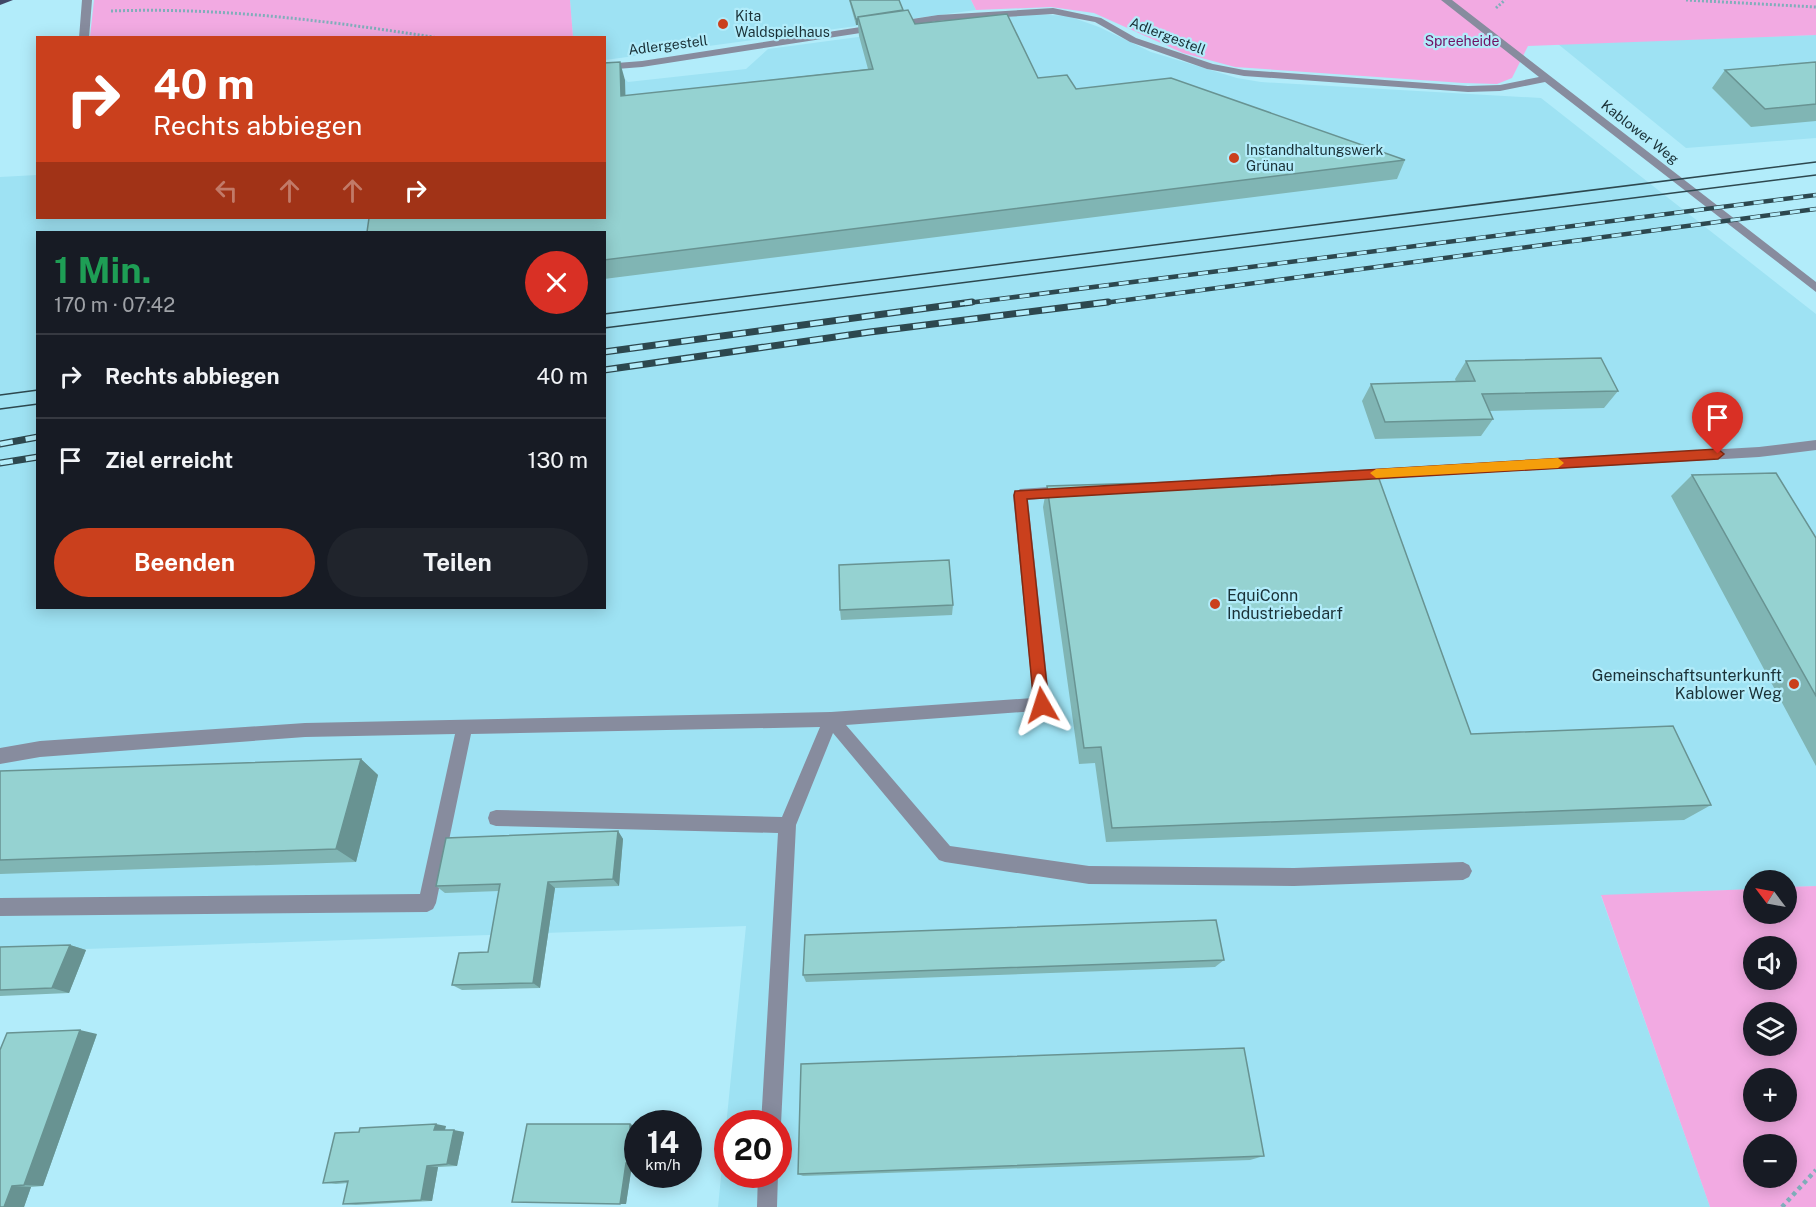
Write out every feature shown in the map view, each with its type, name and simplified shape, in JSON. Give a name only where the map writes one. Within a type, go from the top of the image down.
[{"type":"main road","points":[[0,2],[8,0]]},
{"type":"street","points":[[84,36],[87,0]]},
{"type":"street","name":"Kablower Weg","points":[[1446,0],[1816,288]]},
{"type":"street","name":"Adlergestell","points":[[606,67],[642,64],[938,18],[1053,11],[1098,20],[1133,40],[1211,66],[1245,73],[1468,89],[1500,88],[1547,80]]},
{"type":"street","points":[[1255,481],[1759,452],[1816,445]]},
{"type":"street","points":[[0,756],[40,749],[304,730],[831,719],[1042,705],[1020,495],[1079,491]]},
{"type":"street","points":[[772,1110],[787,825],[831,719]]},
{"type":"street","points":[[831,719],[945,854],[1089,875],[1294,877],[1463,871]]},
{"type":"street","points":[[0,907],[427,903],[464,728]]},
{"type":"street","points":[[496,818],[787,825]]},
{"type":"street","points":[[767,1207],[768,1188]]},
{"type":"path","points":[[1686,0],[1816,6]]},
{"type":"path","points":[[87,13],[148,9],[298,16],[425,36]]},
{"type":"path","points":[[1782,1207],[1816,1170]]},
{"type":"shaded area","name":"Kita Waldspielhaus","points":[[570,0],[971,0],[976,10],[606,60],[606,36],[573,36]]},
{"type":"shaded area","points":[[1031,14],[1068,16],[1099,27],[1151,52],[1237,78],[1261,82],[1541,98],[1816,314],[1816,886],[1797,887],[1797,870],[1743,870],[1743,889],[1601,896],[1710,1207],[718,1207],[720,1188],[792,1188],[792,1110],[728,1110],[746,926],[0,952],[0,177],[36,175],[36,219],[606,219],[606,81],[625,79],[628,82],[746,69],[768,49]]},
{"type":"shaded area","points":[[1816,35],[1816,138],[1686,148],[1558,44]]},
{"type":"green space","points":[[94,0],[570,0],[573,36],[90,36]]},
{"type":"green space","name":"Spreeheide","points":[[971,0],[1816,0],[1816,35],[1528,46],[1512,78],[1497,84],[1463,83],[1235,67],[1183,53],[1094,13],[1051,7],[976,10]]},
{"type":"green space","points":[[1816,886],[1816,1207],[1710,1207],[1601,895],[1743,889],[1743,924],[1797,924],[1797,887]]},
{"type":"building","points":[[850,0],[899,0],[903,10],[856,19]]},
{"type":"building","points":[[908,10],[915,24],[1007,14],[1038,78],[1067,75],[1076,89],[1171,78],[1405,160],[606,260],[606,231],[367,231],[369,219],[606,219],[606,63],[620,62],[621,96],[873,69],[858,17]]},
{"type":"building","points":[[1816,62],[1816,104],[1765,109],[1725,70]]},
{"type":"building","points":[[1601,358],[1618,391],[1482,394],[1493,419],[1385,422],[1371,384],[1475,381],[1466,361]]},
{"type":"building","points":[[1776,473],[1816,538],[1816,696],[1692,475]]},
{"type":"building","points":[[1378,476],[1471,734],[1673,726],[1711,805],[1112,828],[1101,747],[1084,748],[1047,486]]},
{"type":"building","points":[[949,560],[953,605],[840,610],[839,565]]},
{"type":"building","points":[[361,759],[336,849],[0,860],[0,771]]},
{"type":"building","points":[[618,831],[613,879],[548,882],[533,983],[452,985],[459,953],[488,952],[500,884],[436,886],[446,838]]},
{"type":"building","points":[[1216,920],[1224,960],[803,975],[805,935]]},
{"type":"building","points":[[70,945],[52,988],[0,990],[0,947]]},
{"type":"building","points":[[80,1030],[24,1185],[12,1186],[4,1207],[0,1207],[0,1050],[7,1033]]},
{"type":"building","points":[[1244,1048],[1264,1156],[798,1174],[801,1064]]},
{"type":"building","points":[[436,1124],[434,1130],[454,1130],[447,1164],[427,1166],[421,1200],[343,1204],[348,1181],[323,1183],[335,1133],[359,1132],[360,1128]]},
{"type":"building","points":[[527,1124],[624,1124],[624,1177],[620,1204],[512,1202]]},
{"type":"tram line","points":[[606,314],[1816,162]]},
{"type":"tram line","points":[[606,328],[1816,175]]},
{"type":"tram line","points":[[0,395],[36,390]]},
{"type":"tram line","points":[[0,409],[36,404]]},
{"type":"railway","points":[[960,304],[1816,195]]},
{"type":"railway","points":[[1096,304],[1816,209]]},
{"type":"railway","points":[[606,352],[972,302]]},
{"type":"railway","points":[[606,370],[870,332],[1108,302]]},
{"type":"railway","points":[[0,444],[36,437]]},
{"type":"railway","points":[[0,463],[36,457]]},
{"type":"slow traffic","points":[[1376,473],[1558,463]]},
{"type":"place","name":"Kita Waldspielhaus","points":[[723,24]]},
{"type":"place","name":"Instandhaltungswerk Grünau","points":[[1234,158]]},
{"type":"place","name":"EquiConn Industriebedarf","points":[[1215,604]]},
{"type":"place","name":"Gemeinschaftsunterkunft Kablower Weg","points":[[1794,684]]},
{"type":"route","points":[[1042,705],[1020,495],[1718,454]]}]
